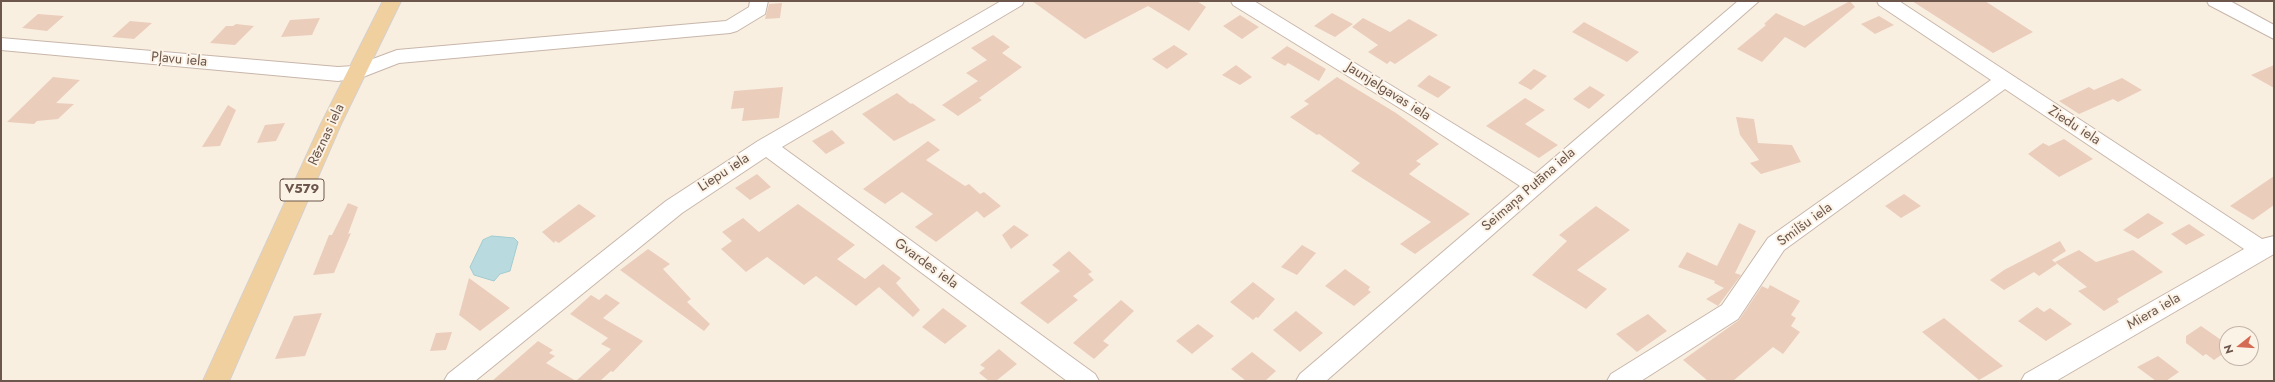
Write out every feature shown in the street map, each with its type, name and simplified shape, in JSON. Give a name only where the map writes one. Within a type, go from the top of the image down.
[{"type":"main road","name":"Rēznas iela","points":[[216,381],[356,72],[392,1]]},
{"type":"street","name":"Pļavu iela","points":[[1,44],[338,74],[356,72],[397,57],[730,27],[758,10],[759,1]]},
{"type":"street","name":"Liepu iela","points":[[457,381],[674,206],[766,146],[1015,1]]},
{"type":"street","name":"Jaunjelgavas iela","points":[[1240,1],[1426,115],[1535,185]]},
{"type":"street","name":"Seimaņa Putāna iela","points":[[1309,381],[1750,1]]},
{"type":"street","name":"Ziedu iela","points":[[1886,1],[2004,80],[2268,246]]},
{"type":"street","points":[[2216,1],[2274,33]]},
{"type":"street","name":"Smilšu iela","points":[[1620,381],[1730,312],[1776,244],[2004,80]]},
{"type":"street","name":"Gvardes iela","points":[[766,146],[1086,381]]},
{"type":"street","name":"Miera iela","points":[[2034,381],[2268,246]]},
{"type":"water","points":[[492,236],[514,238],[518,242],[510,271],[500,274],[494,281],[474,275],[470,267],[483,240]]},
{"type":"building","points":[[1032,1],[1197,1],[1206,7],[1189,31],[1148,6],[1085,39]]},
{"type":"building","points":[[1850,1],[1855,7],[1805,48],[1785,37],[1762,62],[1737,49],[1766,25],[1764,24],[1776,13],[1804,26]]},
{"type":"building","points":[[1912,1],[1985,1],[2033,32],[1993,53]]},
{"type":"building","points":[[782,3],[780,18],[765,19],[769,4]]},
{"type":"building","points":[[1332,13],[1353,24],[1335,37],[1314,26]]},
{"type":"building","points":[[38,14],[64,16],[47,31],[22,28]]},
{"type":"building","points":[[1240,15],[1259,27],[1242,39],[1223,26]]},
{"type":"building","points":[[1879,16],[1894,25],[1875,34],[1861,24]]},
{"type":"building","points":[[320,18],[312,35],[281,37],[290,20]]},
{"type":"building","points":[[1363,18],[1390,32],[1409,19],[1438,35],[1395,64],[1390,61],[1387,64],[1368,52],[1378,45],[1352,27]]},
{"type":"building","points":[[130,21],[152,23],[134,39],[112,37]]},
{"type":"building","points":[[1584,22],[1639,52],[1627,62],[1572,32]]},
{"type":"building","points":[[236,24],[254,26],[235,45],[210,43],[226,26],[233,26]]},
{"type":"building","points":[[993,35],[1010,47],[1002,53],[1022,67],[979,98],[982,100],[958,116],[942,105],[978,81],[966,73],[987,60],[971,48]]},
{"type":"building","points":[[1174,45],[1188,54],[1167,69],[1152,59]]},
{"type":"building","points":[[1287,46],[1326,69],[1319,81],[1288,63],[1285,66],[1271,58]]},
{"type":"building","points":[[1236,65],[1252,77],[1240,85],[1222,75]]},
{"type":"building","points":[[2274,65],[2274,88],[2251,75]]},
{"type":"building","points":[[1534,69],[1547,76],[1531,90],[1518,83]]},
{"type":"building","points":[[1429,75],[1451,87],[1438,98],[1417,86]]},
{"type":"building","points":[[53,77],[80,80],[56,103],[74,104],[58,119],[37,121],[34,124],[7,122]]},
{"type":"building","points":[[1337,77],[1396,113],[1439,144],[1416,161],[1421,164],[1409,174],[1470,214],[1415,254],[1400,244],[1431,222],[1351,171],[1360,163],[1319,134],[1317,135],[1290,117],[1309,104],[1304,101]]},
{"type":"building","points":[[2122,78],[2142,90],[2118,102],[2113,99],[2079,114],[2059,101],[2089,87],[2094,90]]},
{"type":"building","points":[[1590,86],[1605,95],[1589,109],[1573,99]]},
{"type":"building","points":[[783,87],[779,118],[742,121],[744,108],[731,109],[734,91]]},
{"type":"building","points":[[897,93],[936,120],[894,141],[862,114]]},
{"type":"building","points":[[1525,98],[1545,110],[1525,124],[1558,145],[1539,158],[1486,126]]},
{"type":"building","points":[[228,105],[236,110],[220,146],[202,147]]},
{"type":"building","points":[[1736,117],[1754,119],[1758,143],[1792,145],[1801,162],[1761,174],[1750,163],[1759,160],[1740,135]]},
{"type":"building","points":[[285,123],[276,141],[257,143],[265,125]]},
{"type":"building","points":[[832,130],[845,143],[826,154],[812,141]]},
{"type":"building","points":[[2064,139],[2093,159],[2059,177],[2028,154],[2043,143],[2049,146]]},
{"type":"building","points":[[928,141],[940,150],[926,160],[965,186],[969,184],[980,194],[984,192],[1001,206],[984,218],[977,211],[936,242],[915,227],[933,214],[902,192],[885,204],[863,189]]},
{"type":"building","points":[[757,174],[771,187],[750,200],[735,188]]},
{"type":"building","points":[[2274,176],[2274,205],[2253,220],[2230,206]]},
{"type":"building","points":[[1904,194],[1921,206],[1901,218],[1885,206]]},
{"type":"building","points":[[348,203],[358,207],[348,234],[351,233],[334,273],[313,275],[329,235],[332,235]]},
{"type":"building","points":[[579,204],[596,216],[559,243],[555,241],[554,243],[542,232]]},
{"type":"building","points":[[798,204],[855,245],[837,259],[865,279],[883,264],[901,278],[896,283],[920,310],[913,317],[879,287],[856,306],[816,276],[804,285],[767,257],[746,272],[721,249],[732,241],[722,232],[743,218],[759,232]]},
{"type":"building","points":[[1596,206],[1630,230],[1577,270],[1607,289],[1586,309],[1532,275],[1567,241],[1559,235]]},
{"type":"building","points":[[2148,213],[2164,223],[2138,239],[2123,230]]},
{"type":"building","points":[[1739,223],[1756,231],[1735,273],[1741,275],[1718,306],[1706,299],[1724,288],[1714,283],[1715,281],[1678,267],[1687,252],[1717,266]]},
{"type":"building","points":[[2189,224],[2205,235],[2186,245],[2171,234]]},
{"type":"building","points":[[1014,225],[1029,235],[1011,249],[1002,235]]},
{"type":"building","points":[[2060,241],[2066,251],[2052,260],[2057,264],[2039,276],[2034,272],[2004,290],[1990,280],[2004,270]]},
{"type":"building","points":[[1302,245],[1316,253],[1297,275],[1281,267]]},
{"type":"building","points":[[648,249],[670,264],[663,269],[691,299],[687,302],[710,324],[704,331],[620,270]]},
{"type":"building","points":[[2079,250],[2096,262],[2133,250],[2163,272],[2117,299],[2119,302],[2104,311],[2078,291],[2087,287],[2055,262]]},
{"type":"building","points":[[1069,251],[1092,272],[1088,274],[1094,280],[1073,296],[1078,300],[1048,324],[1020,303],[1060,271],[1052,265]]},
{"type":"building","points":[[1345,269],[1370,287],[1368,290],[1371,292],[1354,306],[1325,286]]},
{"type":"building","points":[[469,278],[510,308],[480,331],[459,315]]},
{"type":"building","points":[[1253,282],[1275,299],[1258,318],[1256,317],[1253,320],[1230,302]]},
{"type":"building","points":[[1770,285],[1800,301],[1791,315],[1796,318],[1791,326],[1800,332],[1783,354],[1773,347],[1733,381],[1708,381],[1683,360],[1739,320],[1762,286],[1768,289]]},
{"type":"building","points":[[606,294],[620,303],[603,318],[643,341],[613,372],[611,371],[600,381],[576,381],[611,349],[601,344],[608,338],[570,314],[591,295],[599,300]]},
{"type":"building","points":[[1121,300],[1134,311],[1103,341],[1109,345],[1094,359],[1073,343]]},
{"type":"building","points":[[2037,307],[2044,312],[2050,308],[2072,324],[2046,341],[2018,321]]},
{"type":"building","points":[[943,308],[967,326],[945,344],[922,327]]},
{"type":"building","points":[[1296,311],[1323,333],[1300,352],[1273,330]]},
{"type":"building","points":[[322,313],[305,356],[275,359],[294,316]]},
{"type":"building","points":[[1648,314],[1667,331],[1637,352],[1616,334]]},
{"type":"building","points":[[1944,318],[2003,366],[1979,380],[1922,332]]},
{"type":"building","points":[[1198,324],[1214,336],[1192,354],[1176,341]]},
{"type":"building","points":[[2201,326],[2219,338],[2219,357],[2214,360],[2206,354],[2203,356],[2186,343],[2186,336]]},
{"type":"building","points":[[452,332],[446,350],[430,351],[436,333]]},
{"type":"building","points":[[538,341],[553,350],[549,353],[555,356],[546,363],[576,381],[492,381]]},
{"type":"building","points":[[999,349],[1017,364],[996,381],[989,381],[979,373],[985,368],[980,365]]},
{"type":"building","points":[[1252,352],[1276,371],[1265,381],[1246,381],[1231,369]]},
{"type":"building","points":[[2158,356],[2179,372],[2166,381],[2156,381],[2137,367]]}]
